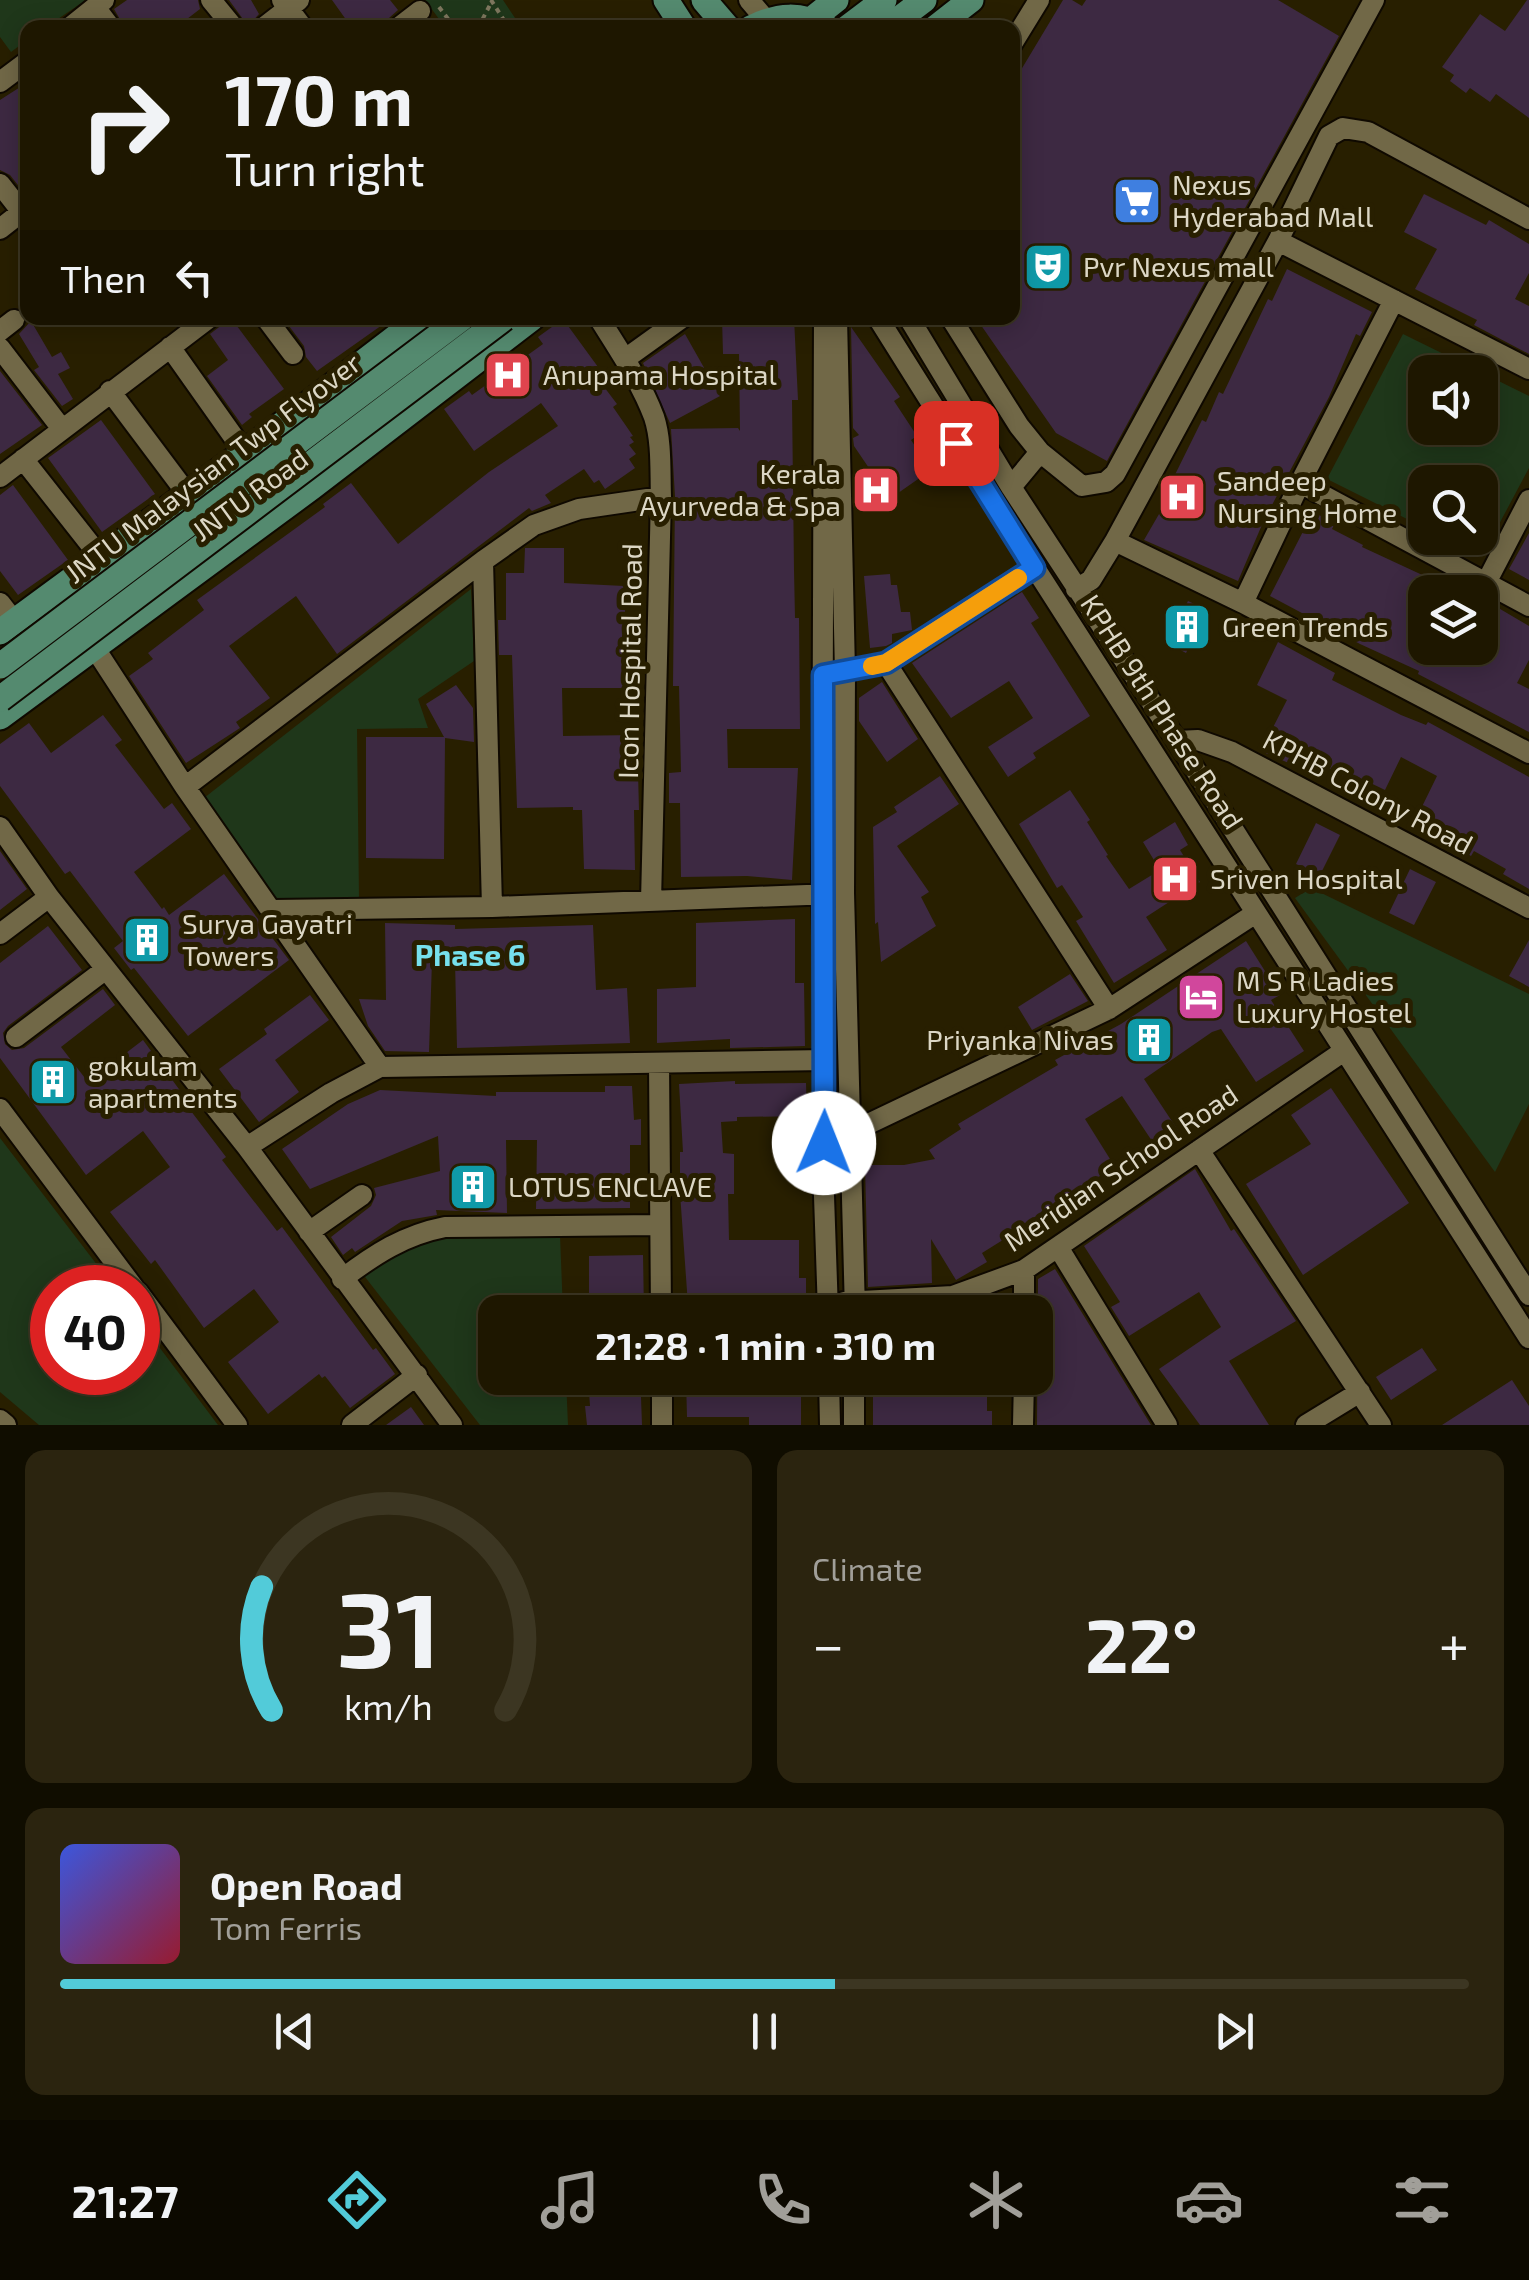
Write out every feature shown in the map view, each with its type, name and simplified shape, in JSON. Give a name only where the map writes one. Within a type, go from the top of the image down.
[{"type":"main road","points":[[704,0],[721,20]]},
{"type":"main road","points":[[755,16],[812,16],[836,0]]},
{"type":"main road","points":[[858,20],[884,0]]},
{"type":"main road","points":[[898,20],[924,0]]},
{"type":"main road","points":[[945,20],[971,0]]},
{"type":"main road","name":"JNTU Road","points":[[5,619],[102,558],[188,495],[406,325]]},
{"type":"main road","name":"JNTU Malaysian Twp Flyover","points":[[0,666],[453,325]]},
{"type":"main road","name":"JNTU Malaysian Twp Flyover","points":[[0,699],[495,325]]},
{"type":"main road","name":"JNTU Road","points":[[0,716],[312,487],[523,325]]},
{"type":"main road","points":[[272,432],[312,487]]},
{"type":"street","points":[[211,0],[227,20]]},
{"type":"street","points":[[1020,31],[1039,0]]},
{"type":"street","points":[[955,325],[1018,426],[1040,452],[1082,486],[1106,482],[1115,474],[1374,0]]},
{"type":"street","points":[[272,20],[290,3]]},
{"type":"street","points":[[80,20],[100,4]]},
{"type":"street","points":[[1076,589],[1091,580],[1115,540],[1278,241],[1329,136],[1343,128],[1368,132],[1529,219]]},
{"type":"street","points":[[0,184],[20,205]]},
{"type":"street","points":[[1278,241],[1529,369]]},
{"type":"street","points":[[1244,603],[1394,300]]},
{"type":"street","points":[[0,477],[199,325]]},
{"type":"street","points":[[271,325],[293,354]]},
{"type":"street","name":"Icon Hospital Road","points":[[603,325],[654,418],[661,497],[651,901]]},
{"type":"street","points":[[625,359],[672,325]]},
{"type":"street","points":[[824,325],[822,894],[828,1295]]},
{"type":"street","points":[[837,325],[845,672],[844,892],[855,1295]]},
{"type":"street","name":"KPHB 9th Phase Road","points":[[882,325],[1529,1338]]},
{"type":"street","name":"KPHB 9th Phase Road","points":[[915,325],[1076,589],[1522,1267],[1529,1295]]},
{"type":"street","points":[[170,346],[245,452]]},
{"type":"street","points":[[0,348],[62,429]]},
{"type":"street","points":[[110,390],[188,495]]},
{"type":"street","points":[[1011,487],[1040,452]]},
{"type":"street","points":[[23,459],[102,558]]},
{"type":"street","points":[[1300,484],[1471,575]]},
{"type":"street","points":[[185,787],[534,525],[579,509],[661,497]]},
{"type":"street","points":[[1490,575],[1529,500]]},
{"type":"street","points":[[1115,540],[1529,753]]},
{"type":"street","points":[[483,561],[492,907]]},
{"type":"street","points":[[823,675],[886,663],[1034,568]]},
{"type":"street","points":[[1498,589],[1529,606]]},
{"type":"street","points":[[94,646],[185,787],[380,1067]]},
{"type":"street","points":[[886,663],[1110,1009]]},
{"type":"street","name":"KPHB Colony Road","points":[[1177,741],[1198,740],[1232,752],[1529,908]]},
{"type":"street","points":[[0,827],[50,897],[247,1148],[452,1425]]},
{"type":"street","points":[[273,910],[492,907],[844,892]]},
{"type":"street","points":[[0,934],[50,897]]},
{"type":"street","points":[[824,1143],[852,1134],[1110,1009],[1256,914]]},
{"type":"street","points":[[16,1037],[106,969]]},
{"type":"street","name":"Meridian School Road","points":[[956,1295],[1024,1270],[1344,1051]]},
{"type":"street","points":[[247,1148],[380,1067],[826,1060]]},
{"type":"street","points":[[659,1064],[661,1295]]},
{"type":"street","points":[[0,1109],[117,1265]]},
{"type":"street","points":[[1199,1150],[1381,1425]]},
{"type":"street","points":[[308,1232],[362,1194]]},
{"type":"street","points":[[342,1278],[402,1240],[445,1227],[660,1225]]},
{"type":"street","points":[[1058,1247],[1167,1425]]},
{"type":"street","points":[[1496,1286],[1522,1267]]},
{"type":"street","points":[[1024,1270],[1024,1295]]},
{"type":"street","points":[[160,1322],[237,1425]]},
{"type":"street","points":[[352,1425],[417,1375]]},
{"type":"street","points":[[1306,1425],[1360,1392]]},
{"type":"street","points":[[662,1395],[662,1425]]},
{"type":"street","points":[[829,1395],[830,1425]]},
{"type":"street","points":[[854,1395],[854,1425]]},
{"type":"street","points":[[1024,1395],[1024,1425]]},
{"type":"street","points":[[0,1420],[6,1425]]},
{"type":"green space","points":[[0,0],[86,0],[56,20],[20,20],[20,45],[11,52],[0,37]]},
{"type":"green space","points":[[425,0],[503,0],[516,20],[440,20]]},
{"type":"green space","points":[[1403,334],[1446,355],[1408,355],[1408,445],[1498,445],[1498,381],[1529,396],[1529,468],[1498,526],[1498,465],[1408,465],[1408,520],[1327,479]]},
{"type":"green space","points":[[471,589],[474,661],[418,699],[428,728],[357,729],[359,898],[277,900],[204,798]]},
{"type":"green space","points":[[1311,888],[1529,994],[1529,1104],[1495,1172],[1295,898]]},
{"type":"green space","points":[[0,1138],[97,1265],[30,1265],[30,1395],[160,1395],[160,1348],[218,1425],[39,1425],[0,1392]]},
{"type":"green space","points":[[436,1235],[560,1235],[562,1295],[478,1295],[478,1395],[567,1395],[568,1425],[480,1425],[362,1273],[380,1259]]},
{"type":"building","points":[[127,0],[198,0],[200,9],[188,20],[120,20],[114,9]]},
{"type":"building","points":[[229,0],[251,0],[259,14],[254,20],[244,20]]},
{"type":"building","points":[[332,0],[390,0],[398,10],[388,20],[346,20]]},
{"type":"building","name":"Nexus Hyderabad Mall","points":[[1063,0],[1082,6],[1086,0],[1278,0],[1339,36],[1107,461],[1056,433],[981,325],[1020,325],[1020,72]]},
{"type":"building","points":[[1527,0],[1529,118],[1496,94],[1490,102],[1470,88],[1466,93],[1450,81],[1454,75],[1442,67],[1480,14],[1505,31]]},
{"type":"building","points":[[20,87],[20,188],[0,170],[0,100]]},
{"type":"building","points":[[1424,194],[1486,225],[1489,220],[1529,244],[1529,273],[1515,299],[1529,306],[1529,354],[1474,325],[1477,320],[1415,289],[1437,249],[1404,232]]},
{"type":"building","points":[[1287,269],[1372,312],[1360,336],[1356,334],[1238,581],[1144,540],[1166,502],[1162,501],[1202,420],[1206,422],[1219,392],[1223,394],[1268,299],[1272,301]]},
{"type":"building","points":[[27,325],[33,325],[52,357],[61,352],[70,368],[58,374],[73,399],[62,406],[34,370],[39,367],[19,334]]},
{"type":"building","points":[[222,325],[236,325],[284,389],[249,414],[252,417],[242,425],[207,376],[228,360],[210,334]]},
{"type":"building","points":[[288,325],[382,325],[317,371],[306,357],[304,346]]},
{"type":"building","points":[[555,325],[567,325],[598,367],[592,371],[617,404],[613,407],[633,436],[630,437],[634,442],[629,445],[636,454],[629,459],[635,468],[605,489],[599,480],[594,483],[584,469],[545,495],[551,503],[532,511],[529,508],[337,654],[296,596],[229,646],[270,698],[236,722],[240,728],[186,763],[129,676],[153,659],[148,653],[204,610],[197,600],[325,507],[323,504],[351,483],[398,544],[489,472],[558,426],[541,403],[474,451],[444,409],[469,391],[472,395],[543,344],[538,337]]},
{"type":"building","points":[[722,325],[794,325],[798,400],[792,400],[794,570],[795,618],[799,618],[800,729],[727,729],[728,768],[798,768],[792,880],[681,877],[680,803],[669,803],[669,773],[681,772],[679,686],[673,686],[675,497],[671,429],[740,431],[739,354],[723,354]]},
{"type":"building","points":[[851,327],[900,397],[894,401],[917,436],[911,440],[931,470],[881,505],[864,481],[873,474],[854,446],[853,438],[859,435],[853,428]]},
{"type":"building","points":[[685,334],[720,396],[670,423],[643,363]]},
{"type":"building","points":[[0,371],[42,425],[0,454]]},
{"type":"building","points":[[101,420],[155,494],[102,532],[48,458]]},
{"type":"building","points":[[13,485],[68,560],[18,595],[0,571],[0,495]]},
{"type":"building","points":[[1313,512],[1335,523],[1332,529],[1362,547],[1422,575],[1408,575],[1408,665],[1498,665],[1498,608],[1529,626],[1529,660],[1517,683],[1529,689],[1529,732],[1418,674],[1419,671],[1270,596]]},
{"type":"building","points":[[1529,533],[1529,580],[1509,569]]},
{"type":"building","points":[[525,548],[564,548],[564,583],[624,586],[628,688],[562,688],[563,736],[637,735],[639,810],[634,810],[635,870],[584,869],[582,810],[517,808],[512,655],[499,655],[498,620],[506,620],[506,573],[524,573]]},
{"type":"building","points":[[890,574],[891,585],[897,585],[901,612],[910,612],[912,630],[892,634],[892,643],[886,646],[870,648],[864,576]]},
{"type":"building","points":[[1022,592],[1039,618],[1031,623],[1090,716],[1033,753],[1036,758],[1008,777],[988,747],[1033,718],[1009,681],[951,718],[912,663]]},
{"type":"building","name":"Green Trends","points":[[1188,601],[1207,610],[1186,653],[1167,643]]},
{"type":"building","points":[[1278,642],[1335,673],[1332,680],[1401,715],[1426,725],[1428,722],[1529,777],[1529,889],[1503,874],[1506,869],[1474,851],[1471,856],[1415,821],[1437,776],[1401,757],[1385,790],[1358,777],[1356,782],[1326,767],[1321,777],[1261,751],[1287,700],[1257,685]]},
{"type":"building","points":[[882,682],[918,739],[887,762],[859,721],[859,698]]},
{"type":"building","points":[[456,685],[473,708],[474,742],[445,738],[444,859],[366,858],[366,737],[444,737],[426,704]]},
{"type":"building","points":[[103,715],[122,740],[115,745],[164,809],[172,803],[191,829],[134,872],[162,909],[169,915],[224,874],[289,960],[188,1036],[114,948],[123,941],[70,871],[65,874],[0,786],[0,744],[29,723],[51,753]]},
{"type":"building","points":[[940,776],[959,804],[897,846],[929,892],[921,897],[936,926],[881,962],[878,922],[875,924],[873,827],[897,812],[894,807]]},
{"type":"building","points":[[1070,790],[1129,889],[1160,870],[1143,842],[1175,822],[1188,845],[1180,850],[1200,882],[1146,917],[1167,950],[1114,983],[1076,921],[1083,917],[1062,885],[1057,888],[1019,824]]},
{"type":"building","points":[[1316,823],[1340,835],[1320,875],[1296,864]]},
{"type":"building","points":[[0,851],[27,889],[0,910]]},
{"type":"building","points":[[1410,869],[1436,882],[1414,925],[1389,913]]},
{"type":"building","points":[[795,919],[795,983],[804,983],[805,1046],[730,1048],[730,1039],[657,1043],[657,989],[696,987],[696,923]]},
{"type":"building","points":[[385,923],[455,925],[455,929],[593,925],[596,990],[627,988],[630,1043],[457,1048],[455,961],[432,961],[429,1052],[385,1051],[368,1026],[359,999],[386,1000]]},
{"type":"building","points":[[48,926],[82,970],[8,1026],[3,1033],[5,1044],[12,1050],[24,1048],[103,989],[115,1005],[61,1047],[88,1082],[143,1040],[226,1157],[222,1160],[277,1231],[282,1227],[395,1374],[350,1408],[325,1376],[319,1374],[268,1414],[228,1362],[279,1322],[254,1289],[204,1328],[160,1265],[155,1260],[151,1264],[110,1212],[170,1167],[143,1131],[86,1175],[0,1058],[0,963]]},
{"type":"building","points":[[1529,940],[1529,987],[1509,976]]},
{"type":"building","points":[[1246,941],[1280,995],[1271,1000],[1304,1051],[1256,1082],[1221,1029],[1212,1032],[1144,1079],[1183,1138],[1160,1153],[1122,1096],[1085,1119],[1115,1167],[1043,1210],[1050,1221],[1024,1237],[1019,1230],[982,1253],[987,1262],[956,1280],[931,1239],[932,1283],[868,1287],[865,1165],[904,1165],[935,1159],[929,1150],[961,1129],[958,1124],[1058,1065],[1055,1060],[1121,1024]]},
{"type":"building","points":[[1070,974],[1088,1001],[1032,1030],[1018,1007]]},
{"type":"building","points":[[310,995],[329,1020],[275,1060],[299,1092],[259,1122],[219,1069],[267,1034],[264,1029]]},
{"type":"building","points":[[806,1083],[807,1116],[737,1117],[737,1121],[721,1122],[723,1153],[734,1154],[734,1194],[728,1194],[729,1240],[799,1240],[799,1278],[806,1278],[806,1295],[687,1295],[680,1193],[683,1152],[679,1084]]},
{"type":"building","points":[[605,1086],[632,1086],[634,1120],[641,1119],[641,1145],[630,1145],[630,1208],[536,1209],[537,1140],[506,1140],[507,1213],[436,1210],[437,1215],[402,1221],[355,1252],[352,1248],[343,1255],[331,1237],[371,1206],[376,1195],[374,1188],[440,1171],[438,1136],[310,1189],[282,1149],[348,1104],[380,1090],[496,1096],[496,1092],[605,1092]]},
{"type":"building","points":[[1331,1088],[1409,1203],[1303,1275],[1246,1184],[1311,1144],[1291,1115]]},
{"type":"building","points":[[1195,1169],[1231,1231],[1234,1229],[1296,1321],[1229,1361],[1269,1425],[1200,1425],[1159,1369],[1221,1327],[1199,1292],[1129,1336],[1111,1307],[1120,1302],[1084,1246]]},
{"type":"building","points":[[643,1255],[644,1295],[589,1295],[589,1256]]},
{"type":"building","points":[[1055,1269],[1151,1425],[1037,1425],[1037,1395],[1053,1395],[1053,1295],[1038,1295],[1038,1279]]},
{"type":"building","points":[[1422,1348],[1437,1370],[1391,1400],[1376,1377]]},
{"type":"building","points":[[1512,1380],[1529,1406],[1529,1425],[1442,1425]]},
{"type":"building","points":[[589,1395],[647,1395],[641,1397],[642,1425],[587,1425],[585,1406],[590,1406]]},
{"type":"building","points":[[686,1395],[801,1395],[801,1425],[749,1425],[749,1417],[687,1417]]},
{"type":"building","points":[[873,1395],[987,1395],[987,1411],[992,1411],[992,1425],[873,1425]]},
{"type":"building","points":[[411,1407],[424,1425],[386,1425]]},
{"type":"slow traffic","points":[[872,666],[886,663],[1018,578]]},
{"type":"place","name":"Nexus Hyderabad Mall","points":[[1137,201]]},
{"type":"place","name":"Pvr Nexus mall","points":[[1048,267]]},
{"type":"place","name":"Anupama Hospital","points":[[508,375]]},
{"type":"place","name":"Kerala Ayurveda & Spa","points":[[876,490]]},
{"type":"place","name":"Sandeep Nursing Home","points":[[1182,497]]},
{"type":"place","name":"Green Trends","points":[[1187,627]]},
{"type":"place","name":"Sriven Hospital","points":[[1175,879]]},
{"type":"place","name":"Surya Gayatri Towers","points":[[147,940]]},
{"type":"place","name":"M S R Ladies Luxury Hostel","points":[[1201,997]]},
{"type":"place","name":"Priyanka Nivas","points":[[1149,1040]]},
{"type":"place","name":"gokulam apartments","points":[[53,1082]]},
{"type":"place","name":"LOTUS ENCLAVE","points":[[473,1187]]},
{"type":"district","name":"Phase 6","points":[[470,956]]},
{"type":"route","points":[[824,1143],[823,675],[886,663],[1034,568],[956,443]]}]
